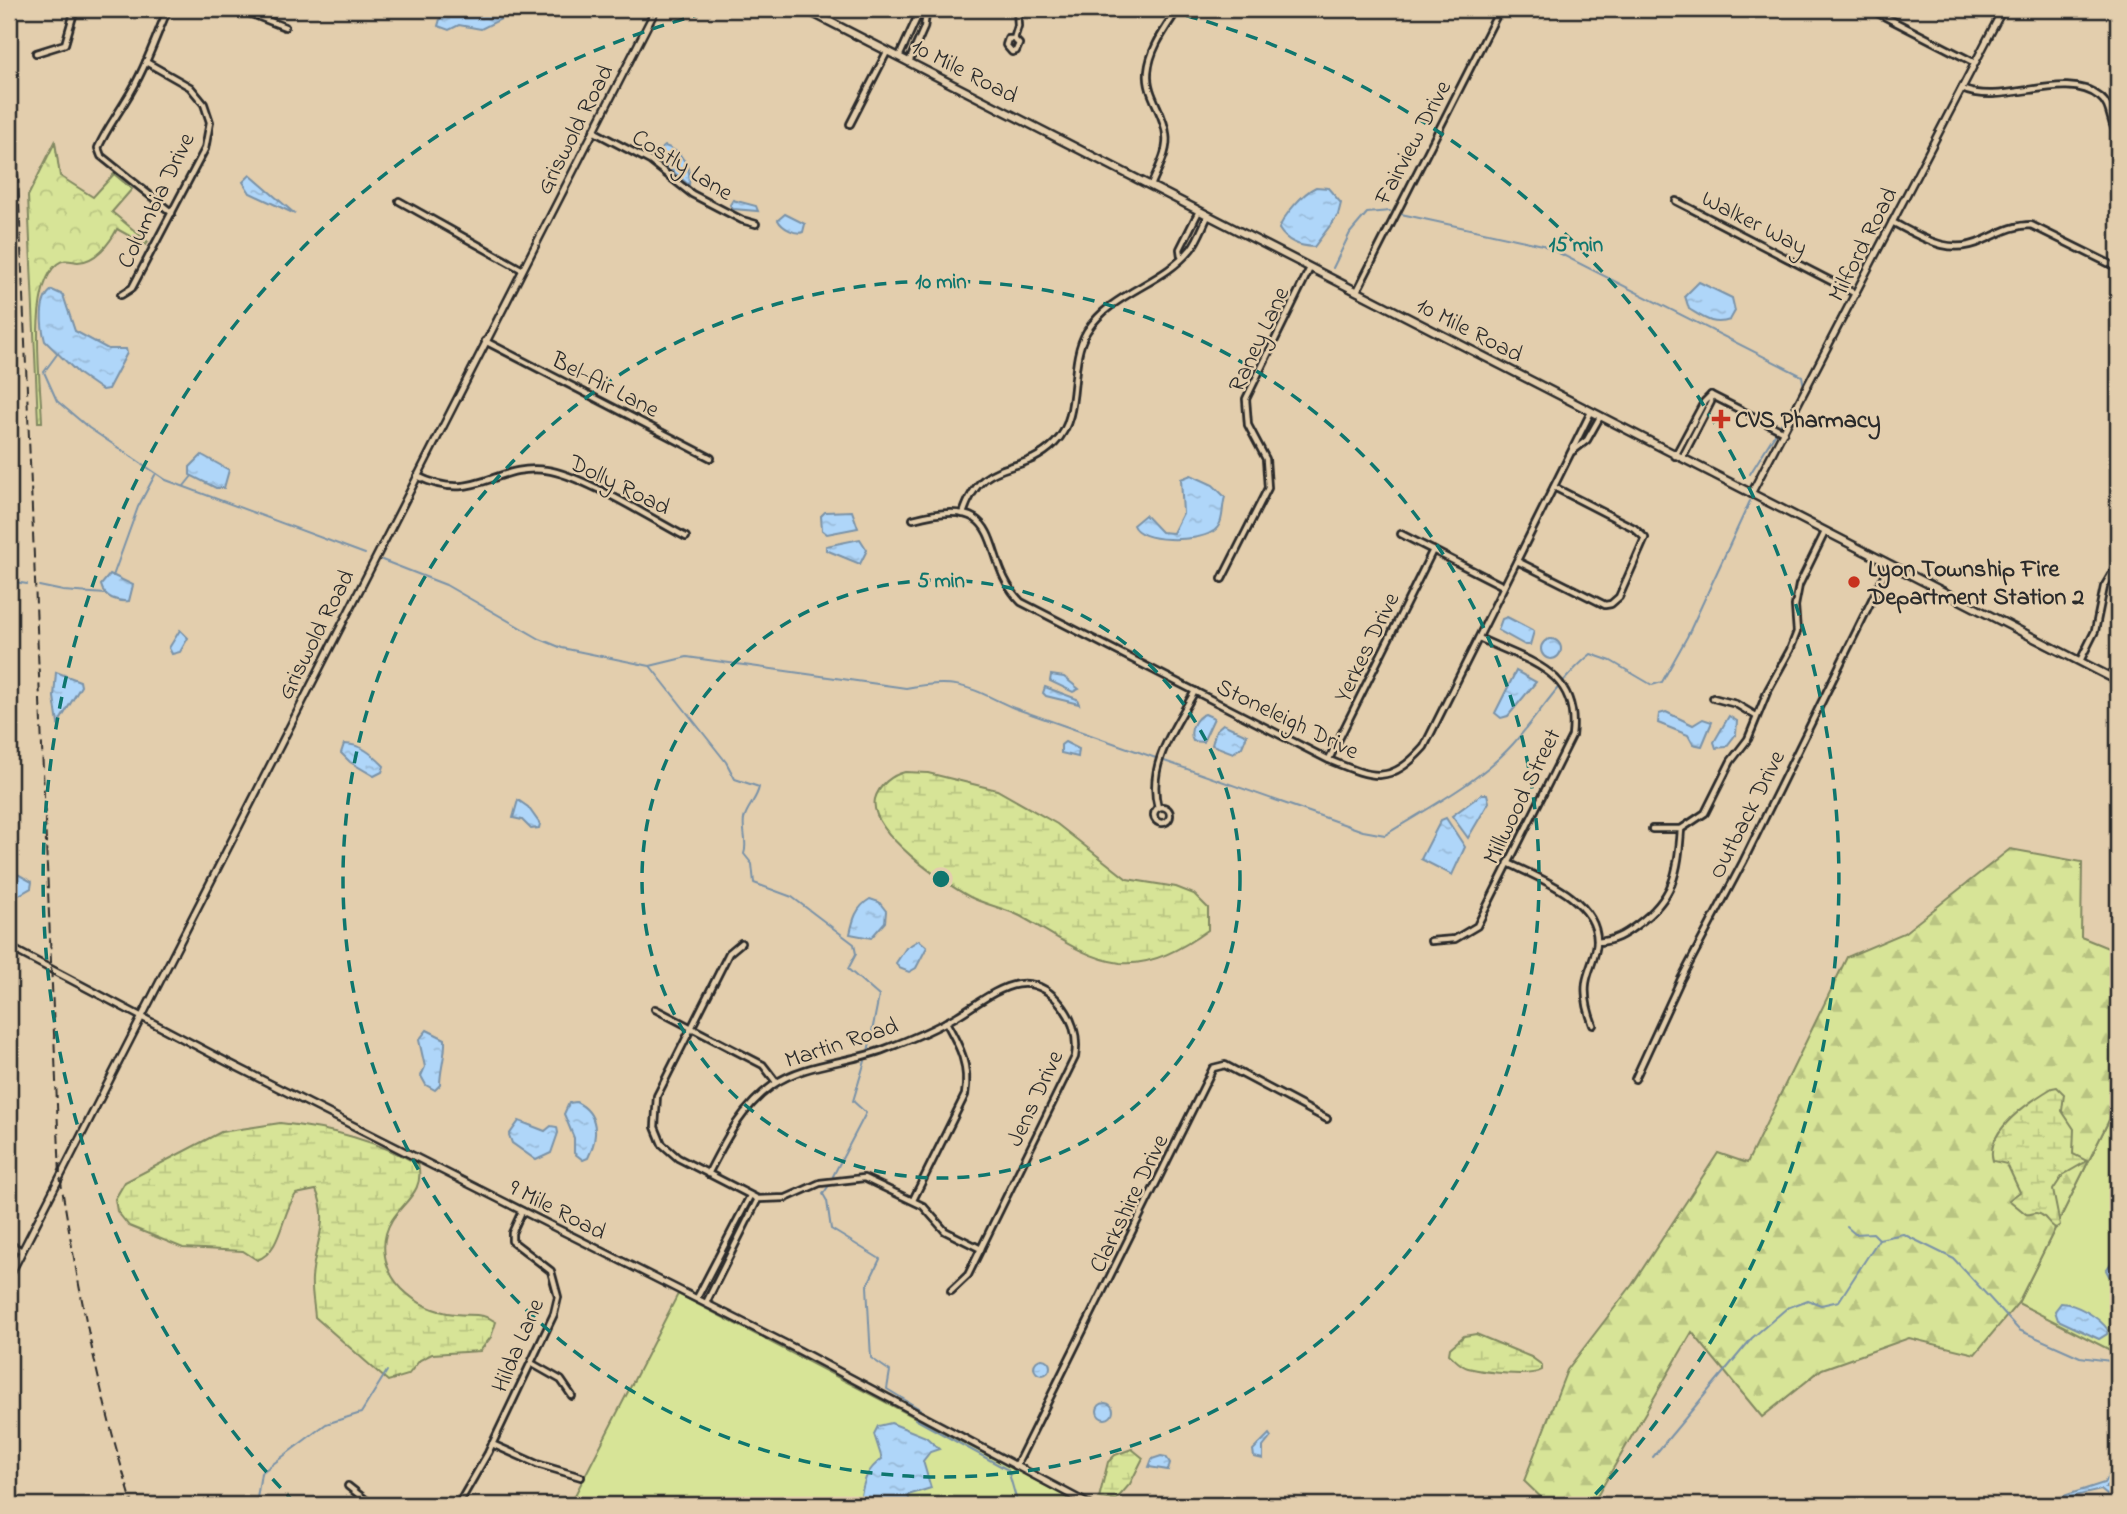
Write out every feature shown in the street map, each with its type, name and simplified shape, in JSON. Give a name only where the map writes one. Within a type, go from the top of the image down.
[{"type":"main road","name":"10 Mile Road","points":[[805,9],[2118,681]]},
{"type":"street","points":[[36,53],[65,44],[75,9]]},
{"type":"street","points":[[167,9],[146,62],[126,100],[110,121],[98,148],[101,156],[172,214]]},
{"type":"street","points":[[239,9],[285,27]]},
{"type":"street","name":"Griswold Road","points":[[9,1276],[415,475],[656,9]]},
{"type":"street","points":[[899,57],[921,9]]},
{"type":"street","points":[[908,62],[924,28],[927,9]]},
{"type":"street","points":[[1014,39],[1018,26],[1017,9]]},
{"type":"street","points":[[1150,187],[1162,160],[1167,135],[1149,87],[1149,65],[1157,43],[1178,9]]},
{"type":"street","name":"Fairview Drive","points":[[1356,292],[1500,9]]},
{"type":"street","points":[[1870,9],[1975,62]]},
{"type":"street","name":"Milford Road","points":[[1751,494],[2003,9]]},
{"type":"street","points":[[850,124],[887,52]]},
{"type":"street","name":"Columbia Drive","points":[[121,295],[132,288],[172,214],[205,149],[210,122],[204,104],[190,87],[146,62]]},
{"type":"street","points":[[1962,89],[1990,95],[2056,88],[2083,89],[2105,102],[2118,135]]},
{"type":"street","name":"Costly Lane","points":[[593,131],[650,161],[692,194],[742,220],[757,224]]},
{"type":"street","points":[[399,201],[521,269]]},
{"type":"street","name":"Walker Way","points":[[1676,201],[1856,294]]},
{"type":"street","points":[[1181,256],[1180,248],[1199,211]]},
{"type":"street","points":[[913,519],[945,512],[963,514],[976,485],[987,474],[1028,460],[1056,442],[1066,424],[1078,353],[1087,332],[1106,308],[1173,266],[1190,250],[1208,216]]},
{"type":"street","points":[[1892,222],[1932,243],[1952,248],[1965,248],[2020,225],[2031,225],[2118,268]]},
{"type":"street","name":"Raney Lane","points":[[1222,579],[1268,488],[1266,459],[1248,425],[1246,399],[1310,268]]},
{"type":"street","name":"Bel-Air Lane","points":[[485,341],[711,458]]},
{"type":"street","points":[[1678,457],[1704,402],[1711,395],[1784,432]]},
{"type":"street","name":"Stoneleigh Drive","points":[[963,514],[987,531],[1008,589],[1021,602],[1329,760],[1367,776],[1391,774],[1410,763],[1424,747],[1591,412]]},
{"type":"street","name":"Stoneleigh Drive","points":[[1572,451],[1587,440],[1600,417]]},
{"type":"street","name":"Dolly Road","points":[[415,475],[439,485],[458,488],[526,470],[550,470],[565,475],[686,537]]},
{"type":"street","points":[[1517,561],[1605,605],[1611,604],[1619,597],[1643,549],[1645,538],[1634,528],[1554,487]]},
{"type":"street","points":[[1652,830],[1681,829],[1705,813],[1731,761],[1748,739],[1756,716],[1797,632],[1795,606],[1799,585],[1825,532]]},
{"type":"street","points":[[1401,534],[1504,586]]},
{"type":"street","name":"Yerkes Drive","points":[[1329,760],[1433,550]]},
{"type":"street","points":[[2080,662],[2095,631],[2104,587],[2118,563]]},
{"type":"street","name":"Outback Drive","points":[[1635,1079],[1681,979],[1743,862],[1889,565]]},
{"type":"street","name":"Millwood Street","points":[[1431,941],[1455,939],[1477,926],[1572,736],[1575,712],[1569,693],[1554,674],[1479,638]]},
{"type":"street","points":[[1158,808],[1153,780],[1158,760],[1195,691]]},
{"type":"street","points":[[1713,698],[1736,705],[1756,716]]},
{"type":"street","points":[[1597,942],[1622,936],[1659,908],[1667,898],[1673,884],[1681,829]]},
{"type":"street","points":[[1508,863],[1572,896],[1588,917],[1597,942],[1586,983],[1587,1007],[1593,1025]]},
{"type":"street","points":[[741,943],[729,953],[657,1096],[655,1126],[662,1144],[678,1158],[758,1199],[786,1198],[820,1183],[855,1178],[874,1182],[923,1206],[945,1231],[981,1249]]},
{"type":"street","name":"9 Mile Road","points":[[9,947],[140,1017],[697,1298],[1090,1505]]},
{"type":"street","name":"Jens Drive","points":[[946,1022],[999,987],[1023,984],[1056,999],[1068,1015],[1076,1037],[1075,1057],[1071,1067],[968,1275],[951,1291]]},
{"type":"street","points":[[655,1009],[763,1065],[776,1082]]},
{"type":"street","points":[[913,1200],[965,1095],[967,1062],[946,1022]]},
{"type":"street","name":"Martin Road","points":[[708,1174],[736,1120],[776,1082],[885,1049],[946,1022]]},
{"type":"street","name":"Clarkshire Drive","points":[[1015,1467],[1213,1068],[1225,1065],[1327,1119]]},
{"type":"street","points":[[697,1298],[750,1196]]},
{"type":"street","points":[[706,1303],[758,1199]]},
{"type":"street","name":"Hilda Lane","points":[[458,1505],[492,1444],[531,1363],[554,1314],[558,1297],[551,1271],[512,1241],[513,1230],[523,1210]]},
{"type":"street","points":[[9,1244],[22,1251]]},
{"type":"street","points":[[531,1363],[561,1380],[572,1396]]},
{"type":"street","points":[[492,1444],[537,1464],[581,1478]]},
{"type":"street","points":[[348,1486],[372,1505]]},
{"type":"street","points":[[9,1503],[16,1505]]},
{"type":"green space","points":[[55,142],[60,176],[93,197],[114,174],[132,189],[112,212],[148,242],[146,245],[117,229],[106,246],[96,255],[84,261],[62,261],[48,277],[39,316],[38,363],[42,422],[38,422],[28,196]]},
{"type":"green space","points":[[9,284],[14,405],[9,395]]},
{"type":"green space","points":[[905,772],[928,773],[997,790],[1057,824],[1127,879],[1176,887],[1194,894],[1208,908],[1208,930],[1178,949],[1155,959],[1120,963],[1093,956],[1020,916],[970,897],[927,869],[895,841],[883,826],[876,812],[877,794],[887,781]]},
{"type":"green space","points":[[2010,849],[2082,862],[2081,937],[2118,952],[2118,1102],[2018,1303],[1975,1354],[1909,1338],[1822,1369],[1762,1417],[1692,1332],[1592,1505],[1549,1505],[1524,1481],[1567,1370],[1632,1285],[1718,1153],[1747,1163],[1847,957],[1904,933]]},
{"type":"green space","points":[[2057,1087],[2064,1094],[2062,1111],[2074,1129],[2073,1154],[2087,1161],[2063,1175],[2053,1190],[2060,1225],[2056,1228],[2042,1215],[2026,1214],[2009,1200],[2020,1192],[2007,1164],[1993,1161],[1992,1150],[2002,1128],[2022,1108]]},
{"type":"green space","points":[[2118,1102],[2118,1354],[2018,1303]]},
{"type":"green space","points":[[280,1123],[351,1136],[418,1164],[419,1181],[416,1188],[392,1220],[385,1238],[387,1265],[402,1289],[426,1306],[448,1313],[481,1316],[496,1322],[491,1337],[480,1351],[432,1354],[420,1360],[408,1375],[388,1381],[315,1317],[312,1278],[322,1223],[316,1190],[296,1194],[272,1249],[257,1260],[243,1251],[183,1248],[129,1226],[117,1211],[115,1199],[125,1182],[221,1132]]},
{"type":"green space","points":[[678,1294],[1083,1505],[570,1505]]},
{"type":"green space","points":[[1476,1334],[1531,1357],[1542,1365],[1542,1370],[1528,1374],[1506,1373],[1462,1366],[1449,1354],[1450,1348],[1464,1336]]},
{"type":"green space","points":[[1132,1449],[1143,1458],[1130,1484],[1116,1500],[1099,1498],[1108,1462],[1115,1455]]},
{"type":"water","points":[[443,9],[521,9],[481,29],[459,25],[449,30],[438,26]]},
{"type":"water","points":[[665,146],[681,156],[689,172],[689,185],[658,159],[656,153]]},
{"type":"water","points":[[250,175],[295,214],[250,193],[243,182]]},
{"type":"water","points":[[1316,187],[1328,188],[1341,203],[1338,215],[1314,247],[1303,246],[1294,243],[1279,229],[1294,205]]},
{"type":"water","points":[[733,200],[756,206],[758,211],[733,209],[730,205]]},
{"type":"water","points":[[785,214],[805,224],[803,232],[793,232],[783,226],[778,220]]},
{"type":"water","points":[[1699,282],[1732,298],[1735,311],[1730,320],[1714,322],[1689,309],[1685,296]]},
{"type":"water","points":[[52,290],[63,295],[75,331],[108,349],[126,349],[127,353],[108,389],[102,390],[79,374],[45,341],[43,306]]},
{"type":"water","points":[[202,455],[229,470],[224,488],[216,488],[190,475],[190,467]]},
{"type":"water","points":[[1191,475],[1213,485],[1225,497],[1221,521],[1216,529],[1194,538],[1182,539],[1156,538],[1137,531],[1133,525],[1145,515],[1161,532],[1173,533],[1183,513],[1181,479]]},
{"type":"water","points":[[852,511],[858,528],[827,534],[822,530],[821,516],[825,512]]},
{"type":"water","points":[[860,539],[867,550],[860,564],[826,550],[826,546]]},
{"type":"water","points":[[110,574],[133,585],[129,601],[116,600],[105,593],[101,585]]},
{"type":"water","points":[[1507,617],[1534,631],[1530,645],[1525,645],[1498,630],[1502,619]]},
{"type":"water","points":[[180,630],[188,638],[180,652],[172,654],[169,648]]},
{"type":"water","points":[[1547,639],[1555,639],[1561,649],[1555,659],[1547,659],[1541,653],[1541,645]]},
{"type":"water","points":[[1516,671],[1536,682],[1508,716],[1501,718],[1495,713]]},
{"type":"water","points":[[56,672],[80,681],[81,686],[58,724],[54,697]]},
{"type":"water","points":[[1051,675],[1064,677],[1079,689],[1073,692],[1050,681]]},
{"type":"water","points":[[1045,687],[1077,699],[1079,704],[1046,696],[1043,693]]},
{"type":"water","points":[[1666,712],[1693,725],[1703,719],[1712,722],[1702,746],[1693,744],[1688,735],[1658,723],[1659,714]]},
{"type":"water","points":[[1205,714],[1214,718],[1203,742],[1193,741],[1193,725]]},
{"type":"water","points":[[1729,716],[1737,721],[1736,734],[1726,747],[1716,748],[1714,742]]},
{"type":"water","points":[[1223,724],[1247,735],[1242,747],[1233,753],[1212,745],[1216,730]]},
{"type":"water","points":[[1065,742],[1079,749],[1078,757],[1061,753],[1061,745]]},
{"type":"water","points":[[344,744],[356,746],[371,754],[384,766],[382,772],[374,776],[350,762],[341,753]]},
{"type":"water","points":[[1482,794],[1487,794],[1489,802],[1468,838],[1452,816]]},
{"type":"water","points":[[518,800],[528,807],[540,824],[539,828],[531,829],[522,820],[513,818]]},
{"type":"water","points":[[1446,818],[1465,847],[1452,875],[1421,859],[1441,820]]},
{"type":"water","points":[[9,856],[12,871],[32,882],[31,888],[12,899],[9,898]]},
{"type":"water","points":[[870,899],[879,902],[886,911],[885,922],[871,938],[850,934],[858,910]]},
{"type":"water","points":[[919,940],[927,947],[916,968],[909,972],[899,968],[896,963],[906,948]]},
{"type":"water","points":[[427,1030],[445,1039],[440,1085],[435,1090],[426,1085],[421,1076],[425,1067],[419,1040]]},
{"type":"water","points":[[576,1102],[589,1112],[595,1126],[592,1150],[588,1158],[583,1160],[574,1153],[574,1138],[564,1114],[569,1103]]},
{"type":"water","points":[[519,1121],[545,1131],[551,1126],[557,1127],[558,1133],[551,1153],[536,1160],[512,1143],[509,1135]]},
{"type":"water","points":[[2118,1254],[2118,1279],[2109,1276],[2106,1270]]},
{"type":"water","points":[[2061,1303],[2074,1306],[2093,1316],[2108,1330],[2107,1334],[2099,1339],[2058,1320],[2055,1311]]},
{"type":"water","points":[[1042,1359],[1048,1361],[1048,1373],[1042,1375],[1036,1373],[1034,1367],[1036,1361]]},
{"type":"water","points":[[1102,1403],[1108,1403],[1113,1411],[1111,1417],[1102,1419],[1097,1414],[1097,1408]]},
{"type":"water","points":[[891,1423],[926,1437],[939,1449],[930,1452],[923,1461],[931,1488],[908,1495],[911,1505],[859,1505],[868,1474],[882,1459],[874,1434],[878,1426]]},
{"type":"water","points":[[1269,1434],[1271,1437],[1263,1447],[1263,1459],[1254,1457],[1253,1450]]},
{"type":"water","points":[[1166,1457],[1170,1463],[1168,1470],[1149,1467],[1152,1459]]},
{"type":"water","points":[[2118,1461],[2114,1477],[2105,1488],[2112,1489],[2112,1493],[2107,1495],[2101,1490],[2036,1505],[2104,1483]]},
{"type":"waterway","points":[[1333,268],[1350,233],[1367,213],[1390,211]]},
{"type":"waterway","points":[[1401,214],[1543,245],[1802,376],[1804,387],[1750,474]]},
{"type":"waterway","points":[[58,353],[44,372],[57,401],[89,428],[166,480],[365,554]]},
{"type":"waterway","points":[[9,354],[17,373]]},
{"type":"waterway","points":[[113,576],[138,507],[155,475]]},
{"type":"waterway","points":[[184,486],[192,476]]},
{"type":"waterway","points":[[382,560],[446,585],[540,639],[562,648],[650,666],[687,657],[906,688],[939,684],[962,686],[1014,708],[1363,831],[1385,835],[1452,794],[1499,758],[1523,733],[1569,675],[1591,654],[1611,661],[1652,685],[1662,682],[1687,637],[1750,501]]},
{"type":"waterway","points":[[9,581],[27,584]]},
{"type":"waterway","points":[[39,586],[63,591],[106,594]]},
{"type":"waterway","points":[[651,667],[726,762],[735,779],[759,787],[745,815],[744,823],[744,854],[752,864],[754,883],[792,897],[854,944],[856,954],[848,969],[879,996],[868,1052]]},
{"type":"waterway","points":[[833,1176],[866,1113],[853,1101],[865,1061]]},
{"type":"waterway","points":[[830,1184],[823,1194],[827,1201],[831,1229],[880,1259],[867,1286],[871,1358],[890,1371],[887,1389],[920,1409]]},
{"type":"waterway","points":[[1847,1227],[1855,1234],[1873,1233],[1879,1239]]},
{"type":"waterway","points":[[1653,1457],[1752,1338],[1787,1308],[1808,1300],[1821,1305],[1839,1301],[1879,1239],[1903,1234],[1954,1259],[2019,1330],[2080,1357],[2118,1362]]},
{"type":"waterway","points":[[256,1505],[261,1473],[326,1424],[361,1413],[387,1371]]},
{"type":"waterway","points":[[915,1419],[1008,1470],[1018,1505]]},
{"type":"railway","points":[[11,9],[60,1176],[90,1342],[133,1505]]},
{"type":"place","name":"CVS Pharmacy","points":[[1721,419]]},
{"type":"place","name":"Lyon Township Fire Department Station 2","points":[[1854,582]]}]
